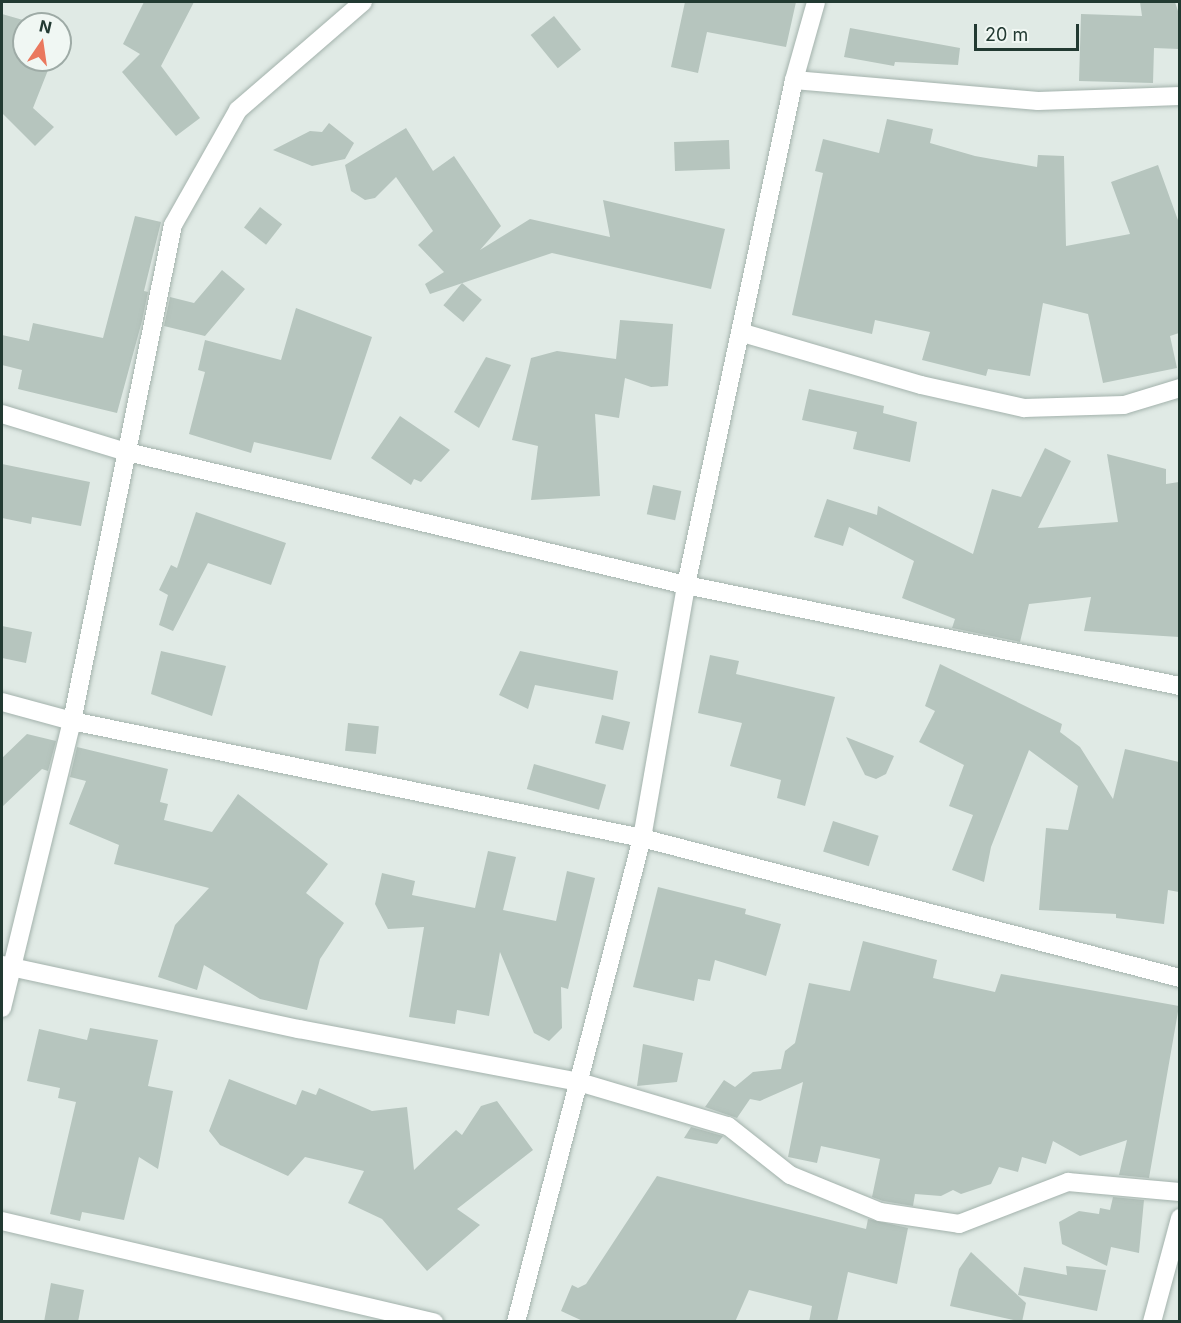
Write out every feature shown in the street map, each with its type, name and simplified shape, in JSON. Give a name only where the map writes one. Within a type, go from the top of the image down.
[{"type":"street","points":[[2,1008],[6,966],[72,721],[123,451],[173,225],[238,110],[363,2]]},
{"type":"street","points":[[516,1322],[642,838],[686,585],[743,333],[794,80],[816,2]]},
{"type":"street","points":[[794,80],[1038,101],[1179,96]]},
{"type":"street","points":[[743,333],[921,385],[1024,408],[1124,405],[1179,388]]},
{"type":"street","points":[[2,414],[123,451],[686,585],[1179,686]]},
{"type":"street","points":[[2,702],[72,721],[642,838],[1179,978]]},
{"type":"street","points":[[6,966],[579,1082],[728,1126],[790,1174],[880,1212],[959,1224],[1068,1182],[1179,1192]]},
{"type":"street","points":[[1152,1322],[1179,1218]]},
{"type":"street","points":[[2,1221],[434,1322]]},
{"type":"building","points":[[144,2],[194,2],[161,66],[200,118],[176,136],[122,72],[140,54],[123,44]]},
{"type":"building","points":[[685,2],[796,2],[786,47],[707,32],[698,73],[671,67]]},
{"type":"building","points":[[1140,2],[1175,2],[1179,14],[1179,49],[1154,48],[1153,83],[1079,81],[1081,14],[1142,16]]},
{"type":"building","points":[[2,14],[12,17],[12,72],[47,72],[33,108],[54,127],[35,146],[2,113]]},
{"type":"building","points":[[554,16],[581,49],[558,68],[531,35]]},
{"type":"building","points":[[850,28],[960,48],[958,65],[895,62],[894,66],[844,57]]},
{"type":"building","points":[[887,119],[933,129],[930,143],[975,156],[1037,167],[1038,155],[1064,156],[1066,246],[1130,234],[1111,182],[1158,165],[1179,223],[1179,333],[1170,336],[1177,368],[1103,383],[1088,314],[1043,303],[1030,376],[988,369],[986,376],[922,360],[930,332],[875,320],[872,334],[792,315],[823,173],[815,171],[823,139],[879,153]]},
{"type":"building","points":[[329,123],[354,143],[345,159],[312,166],[273,150],[310,131],[322,132]]},
{"type":"building","points":[[406,128],[433,171],[454,156],[501,226],[480,250],[530,219],[610,237],[603,200],[725,229],[711,289],[552,253],[430,294],[425,284],[444,272],[418,245],[433,231],[396,177],[375,198],[365,200],[351,191],[345,165]]},
{"type":"building","points":[[729,140],[730,169],[675,171],[674,142]]},
{"type":"building","points":[[260,207],[282,224],[266,245],[244,227]]},
{"type":"building","points":[[135,216],[161,222],[144,291],[148,292],[142,321],[117,413],[18,389],[22,370],[2,365],[2,335],[29,341],[33,323],[103,338]]},
{"type":"building","points":[[222,270],[245,289],[205,336],[164,326],[170,297],[194,303]]},
{"type":"building","points":[[462,283],[482,300],[463,322],[443,305]]},
{"type":"building","points":[[296,308],[372,337],[331,460],[254,442],[251,453],[189,434],[205,372],[198,370],[205,340],[281,360]]},
{"type":"building","points":[[620,320],[673,324],[668,386],[651,387],[625,378],[619,418],[595,414],[600,496],[531,500],[538,446],[512,440],[531,358],[557,351],[616,359]]},
{"type":"building","points":[[486,357],[511,365],[479,428],[454,412]]},
{"type":"building","points":[[809,389],[884,406],[883,413],[917,422],[910,462],[853,449],[857,432],[802,420]]},
{"type":"building","points":[[400,416],[450,450],[421,482],[414,479],[411,485],[371,458]]},
{"type":"building","points":[[1045,448],[1071,461],[1038,528],[1118,522],[1107,454],[1166,469],[1166,484],[1179,482],[1179,637],[1084,631],[1091,597],[1029,604],[1020,642],[952,628],[955,619],[902,598],[914,561],[849,527],[843,546],[814,537],[827,499],[877,515],[878,506],[973,554],[992,489],[1021,497]]},
{"type":"building","points":[[2,464],[90,482],[81,526],[32,517],[31,524],[2,518]]},
{"type":"building","points":[[653,485],[681,491],[675,520],[647,514]]},
{"type":"building","points":[[196,512],[286,543],[271,585],[208,563],[173,631],[159,625],[168,595],[159,590],[171,565],[177,568]]},
{"type":"building","points":[[2,626],[32,632],[26,663],[2,658]]},
{"type":"building","points":[[161,651],[226,666],[212,716],[151,694]]},
{"type":"building","points":[[520,651],[618,671],[613,700],[535,685],[528,709],[499,695]]},
{"type":"building","points":[[710,655],[739,661],[736,674],[835,697],[805,806],[777,798],[781,780],[730,766],[742,723],[698,713]]},
{"type":"building","points":[[940,664],[1062,724],[1060,732],[1080,747],[1113,799],[1125,749],[1179,762],[1179,892],[1168,890],[1164,924],[1116,918],[1116,914],[1039,910],[1046,828],[1068,830],[1078,786],[1029,750],[991,847],[984,882],[952,870],[973,815],[949,806],[964,765],[919,742],[935,711],[925,706]]},
{"type":"building","points":[[602,715],[630,722],[623,750],[595,743]]},
{"type":"building","points":[[348,723],[379,726],[376,754],[345,751]]},
{"type":"building","points":[[27,734],[56,741],[48,771],[42,769],[2,807],[2,758]]},
{"type":"building","points":[[846,737],[894,756],[886,774],[876,779],[865,775]]},
{"type":"building","points":[[77,747],[168,769],[160,802],[168,804],[164,820],[212,832],[238,794],[328,864],[306,893],[344,923],[320,959],[307,1010],[260,999],[204,965],[197,990],[158,977],[175,925],[209,888],[114,864],[119,845],[69,824],[86,781],[70,777]]},
{"type":"building","points":[[534,764],[606,785],[599,810],[527,789]]},
{"type":"building","points":[[833,821],[879,836],[869,866],[823,851]]},
{"type":"building","points":[[488,851],[516,857],[503,910],[556,921],[567,871],[595,878],[568,989],[561,987],[562,1028],[549,1041],[534,1033],[500,952],[489,1016],[457,1010],[455,1024],[409,1017],[424,927],[388,929],[375,904],[382,873],[415,881],[412,895],[475,908]]},
{"type":"building","points":[[658,887],[746,909],[745,914],[781,924],[766,976],[715,960],[710,981],[698,979],[694,1001],[633,987]]},
{"type":"building","points":[[863,941],[937,960],[933,978],[995,992],[1001,974],[1179,1006],[1149,1178],[1119,1175],[1127,1140],[1080,1156],[1053,1141],[1046,1164],[1022,1157],[1018,1172],[999,1167],[991,1184],[961,1194],[953,1190],[941,1196],[915,1194],[913,1206],[872,1197],[880,1159],[821,1146],[817,1163],[788,1157],[803,1082],[760,1101],[750,1099],[737,1118],[705,1107],[724,1080],[735,1087],[753,1072],[781,1069],[785,1051],[795,1043],[809,983],[850,991]]},
{"type":"building","points":[[90,1028],[158,1040],[148,1086],[173,1091],[158,1169],[139,1157],[124,1220],[82,1212],[80,1221],[50,1214],[76,1102],[58,1098],[60,1088],[27,1081],[39,1029],[87,1040]]},
{"type":"building","points":[[643,1044],[683,1053],[677,1082],[637,1086]]},
{"type":"building","points":[[229,1079],[296,1105],[302,1090],[316,1095],[319,1088],[372,1111],[407,1107],[414,1170],[456,1130],[462,1135],[481,1106],[497,1101],[533,1150],[457,1209],[480,1225],[427,1271],[382,1219],[348,1203],[364,1171],[305,1157],[288,1176],[220,1145],[209,1131]]},
{"type":"building","points":[[691,1127],[723,1136],[717,1144],[684,1138]]},
{"type":"building","points":[[657,1176],[866,1229],[868,1219],[908,1228],[897,1284],[848,1272],[837,1322],[809,1322],[812,1306],[749,1290],[735,1322],[585,1322],[561,1311],[572,1285],[578,1288],[586,1284]]},
{"type":"building","points":[[1113,1197],[1144,1200],[1139,1253],[1111,1247],[1107,1266],[1062,1244],[1059,1222],[1079,1211],[1099,1214],[1100,1208],[1110,1210]]},
{"type":"building","points":[[971,1252],[1026,1303],[1022,1322],[950,1306],[959,1269]]},
{"type":"building","points":[[1066,1266],[1106,1270],[1097,1311],[1018,1295],[1024,1267],[1067,1275]]},
{"type":"building","points":[[51,1283],[84,1290],[78,1322],[44,1322]]}]
